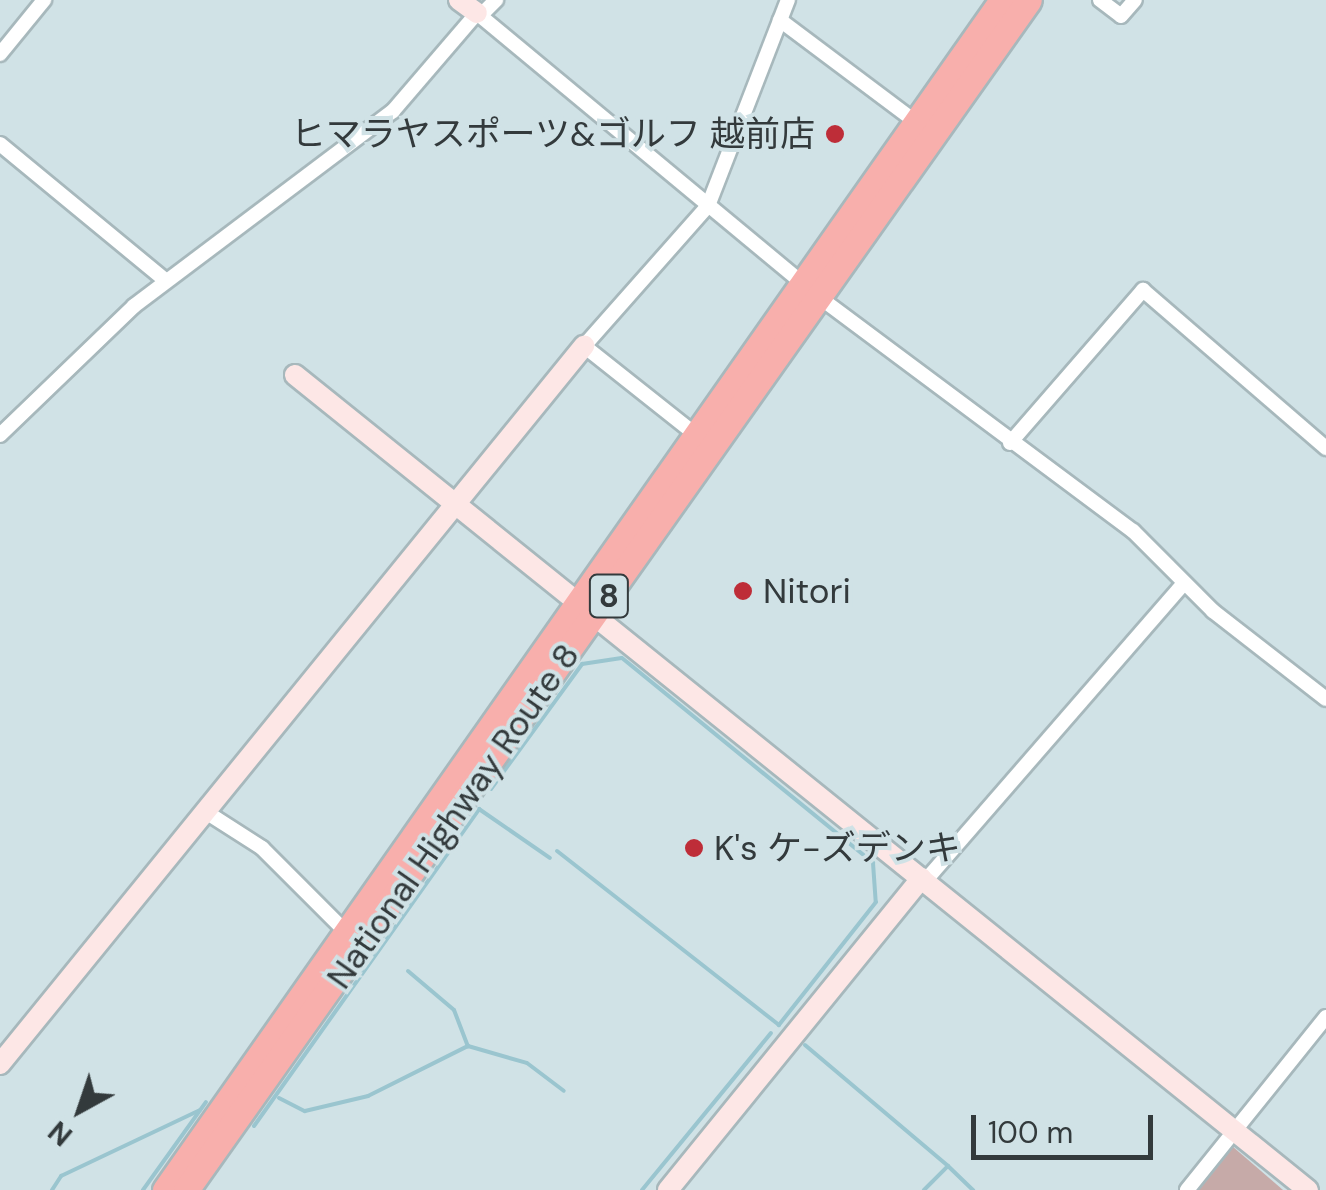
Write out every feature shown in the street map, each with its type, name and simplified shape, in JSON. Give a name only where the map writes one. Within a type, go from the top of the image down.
[{"type":"highway","name":"National Highway Route 8","points":[[186,1190],[810,289],[916,122],[1002,0]]},
{"type":"highway","name":"National Highway Route 8","points":[[166,1190],[348,932],[586,608],[695,434],[1028,0]]},
{"type":"street","points":[[0,54],[44,0]]},
{"type":"street","points":[[458,0],[810,289],[1010,443],[1133,531],[1184,583],[1326,699]]},
{"type":"street","points":[[0,434],[166,281],[393,111],[496,0]]},
{"type":"street","points":[[0,1064],[206,812],[453,499],[708,206],[788,0]]},
{"type":"street","points":[[1100,0],[1121,16],[1136,0]]},
{"type":"street","points":[[780,20],[916,122]]},
{"type":"street","points":[[0,144],[166,281]]},
{"type":"street","points":[[1010,443],[1143,290],[1326,448]]},
{"type":"street","points":[[584,346],[695,434]]},
{"type":"street","points":[[295,375],[1308,1190]]},
{"type":"street","points":[[668,1190],[924,880],[1184,583]]},
{"type":"street","points":[[206,812],[262,848],[348,932]]},
{"type":"street","points":[[1188,1190],[1326,1017]]},
{"type":"shaded area","points":[[1232,1146],[1283,1190],[1195,1190]]},
{"type":"waterway","points":[[491,789],[582,664],[622,658],[873,863],[876,902],[779,1025],[557,851]]},
{"type":"waterway","points":[[254,1126],[479,809],[550,858]]},
{"type":"waterway","points":[[408,971],[454,1010],[468,1046]]},
{"type":"waterway","points":[[642,1190],[771,1033]]},
{"type":"waterway","points":[[805,1045],[948,1166]]},
{"type":"waterway","points":[[279,1098],[305,1111],[368,1096],[468,1046],[527,1063],[564,1091]]},
{"type":"waterway","points":[[143,1190],[206,1102]]},
{"type":"waterway","points":[[52,1190],[61,1176],[200,1110]]},
{"type":"waterway","points":[[924,1190],[948,1166],[973,1190]]},
{"type":"place","name":"ヒマラヤスポーツ&ゴルフ 越前店","points":[[835,134]]},
{"type":"place","name":"Nitori","points":[[743,591]]},
{"type":"place","name":"K's ケ-ズデンキ","points":[[694,848]]}]
